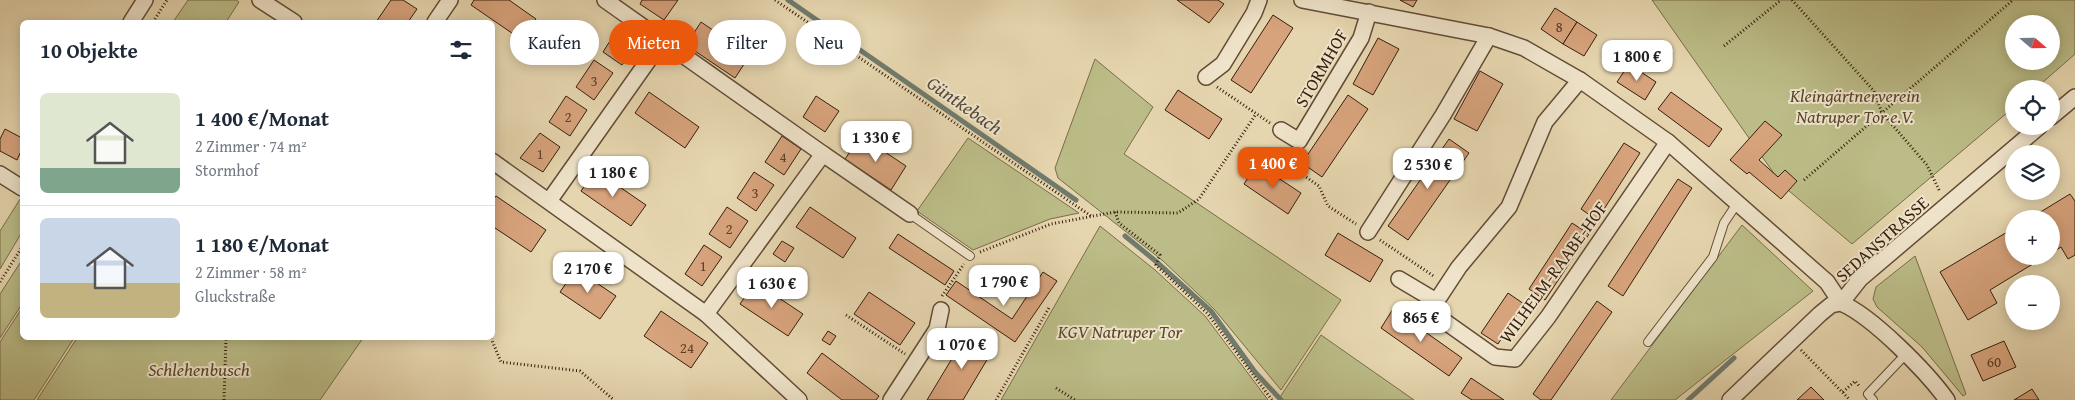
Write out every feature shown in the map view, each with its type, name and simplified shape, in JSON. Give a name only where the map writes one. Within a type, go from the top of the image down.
[{"type":"street","points":[[132,20],[145,0]]},
{"type":"street","points":[[260,0],[291,20]]},
{"type":"street","points":[[436,20],[450,0]]},
{"type":"street","points":[[606,0],[633,20]]},
{"type":"street","points":[[1206,77],[1223,64],[1254,13],[1259,0]]},
{"type":"street","points":[[1302,0],[1489,36],[1524,48],[1580,80],[1668,142],[1738,202],[1827,282],[1841,303],[1859,312],[1906,354],[1947,400]]},
{"type":"street","name":"STORMHOF","points":[[1300,141],[1361,38],[1369,12]]},
{"type":"street","points":[[1368,232],[1443,115],[1489,36]]},
{"type":"street","points":[[549,201],[645,65]]},
{"type":"street","points":[[696,65],[910,214]]},
{"type":"street","points":[[1399,280],[1436,302],[1459,268],[1509,207],[1545,122],[1580,80]]},
{"type":"street","points":[[2060,110],[2075,97]]},
{"type":"street","points":[[1281,130],[1300,141]]},
{"type":"street","name":"SEDANSTRASSE","points":[[1730,400],[1820,314],[1832,305],[1841,303],[1860,279],[2029,135]]},
{"type":"street","name":"WILHELM-RAABE-HOF","points":[[1436,302],[1430,311],[1495,357],[1515,359],[1548,317],[1668,142]]},
{"type":"street","points":[[706,314],[823,154]]},
{"type":"street","points":[[495,163],[706,314],[798,400]]},
{"type":"street","points":[[0,174],[20,187]]},
{"type":"street","points":[[890,400],[937,329],[941,310]]},
{"type":"lane","points":[[1648,342],[1713,257],[1724,223],[1738,202]]},
{"type":"lane","points":[[910,214],[970,256]]},
{"type":"lane","points":[[1871,397],[1906,354]]},
{"type":"path","points":[[154,20],[167,0]]},
{"type":"path","points":[[775,0],[1091,217]]},
{"type":"path","points":[[1724,46],[1781,0]]},
{"type":"path","points":[[1792,0],[1874,91],[1882,113],[1927,165],[1946,206]]},
{"type":"path","points":[[1804,180],[1840,147],[2013,0]]},
{"type":"path","points":[[941,310],[942,295],[970,256],[1051,224],[1116,212],[1178,213],[1199,199],[1256,114],[1222,92],[1206,77]]},
{"type":"path","points":[[1300,141],[1286,163],[1320,186],[1328,206],[1447,285]]},
{"type":"path","points":[[1116,212],[1119,222],[1160,255],[1156,265],[1207,313],[1272,400]]},
{"type":"path","points":[[0,282],[20,250]]},
{"type":"path","points":[[996,400],[1050,306]]},
{"type":"path","points":[[846,315],[916,361]]},
{"type":"path","points":[[224,400],[226,340]]},
{"type":"path","points":[[492,340],[502,362],[580,371],[614,400]]},
{"type":"path","points":[[1792,341],[1850,400]]},
{"type":"path","points":[[1843,392],[1854,381],[1871,397]]},
{"type":"path","points":[[1056,388],[1075,400]]},
{"type":"green space","points":[[188,0],[236,0],[239,2],[227,20],[174,20]]},
{"type":"green space","name":"Kleingärtnerverein Natruper Tor e.V.","points":[[1652,0],[2075,0],[2075,54],[2060,67],[2060,15],[2005,15],[2005,70],[2057,70],[2045,80],[2005,80],[2005,115],[1852,244],[1782,185]]},
{"type":"green space","points":[[1095,59],[1153,107],[1124,154],[1341,300],[1281,390],[1214,309],[1163,261],[1058,178],[1055,168]]},
{"type":"green space","points":[[968,138],[1079,213],[1050,219],[973,250],[917,211]]},
{"type":"green space","points":[[20,199],[20,235],[0,269],[0,231]]},
{"type":"green space","points":[[1742,225],[1813,291],[1675,400],[1611,400]]},
{"type":"green space","name":"KGV Natruper Tor","points":[[1100,226],[1155,270],[1205,316],[1268,400],[1001,400]]},
{"type":"green space","points":[[1915,256],[1966,394],[1963,396],[1922,347],[1877,307],[1873,299],[1876,287]]},
{"type":"green space","points":[[20,263],[20,307],[0,338],[0,294]]},
{"type":"green space","points":[[20,311],[20,340],[73,340],[34,400],[0,400],[0,342]]},
{"type":"green space","points":[[1321,335],[1414,400],[1278,400]]},
{"type":"green space","name":"Schlehenbusch","points":[[76,340],[362,340],[320,400],[37,400]]},
{"type":"building","points":[[391,0],[403,0],[417,9],[409,20],[377,20]]},
{"type":"building","points":[[474,0],[509,0],[536,19],[510,20],[510,32],[471,5]]},
{"type":"building","points":[[642,0],[678,0],[664,20],[640,4]]},
{"type":"building","points":[[1177,0],[1218,0],[1224,4],[1209,23]]},
{"type":"building","points":[[1400,0],[1417,0],[1413,7]]},
{"type":"building","points":[[1555,8],[1577,22],[1563,44],[1541,29]]},
{"type":"building","points":[[1273,15],[1293,28],[1251,93],[1231,80]]},
{"type":"building","points":[[701,22],[708,27],[708,60],[698,53],[698,27]]},
{"type":"building","points":[[1577,22],[1597,35],[1584,56],[1563,44]]},
{"type":"building","points":[[1378,38],[1399,49],[1373,95],[1353,84]]},
{"type":"building","points":[[609,42],[609,56],[603,52]]},
{"type":"building","points":[[599,63],[613,73],[594,100],[576,87],[591,65],[599,65]]},
{"type":"building","points":[[1629,64],[1656,82],[1645,100],[1617,82]]},
{"type":"building","points":[[716,65],[743,65],[735,78]]},
{"type":"building","points":[[1480,71],[1503,84],[1477,131],[1454,119]]},
{"type":"building","points":[[1178,90],[1222,119],[1209,139],[1165,110]]},
{"type":"building","points":[[649,92],[699,127],[685,148],[635,113]]},
{"type":"building","points":[[1671,92],[1722,129],[1709,147],[1658,109]]},
{"type":"building","points":[[1348,95],[1368,109],[1322,177],[1302,163]]},
{"type":"building","points":[[566,96],[587,110],[570,136],[549,122]]},
{"type":"building","points":[[816,96],[839,111],[825,132],[803,117]]},
{"type":"building","points":[[1765,121],[1782,135],[1759,160],[1778,177],[1785,170],[1797,181],[1781,199],[1749,172],[1747,174],[1730,160]]},
{"type":"building","points":[[5,129],[20,137],[20,153],[17,160],[0,151],[0,139]]},
{"type":"building","points":[[540,133],[560,147],[543,172],[520,158]]},
{"type":"building","points":[[782,136],[801,149],[784,175],[765,162]]},
{"type":"building","points":[[861,136],[906,166],[891,190],[845,159]]},
{"type":"building","points":[[1449,139],[1469,153],[1408,240],[1388,226]]},
{"type":"building","points":[[1624,143],[1640,153],[1597,220],[1581,209]]},
{"type":"building","points":[[1257,164],[1301,193],[1288,214],[1244,184]]},
{"type":"building","points":[[595,170],[646,205],[631,226],[581,191]]},
{"type":"building","points":[[754,172],[774,185],[756,211],[737,198]]},
{"type":"building","points":[[1678,179],[1692,188],[1623,296],[1608,286]]},
{"type":"building","points":[[2070,194],[2075,201],[2075,255],[2068,259],[2060,248],[2060,210],[2044,210]]},
{"type":"building","points":[[496,196],[546,230],[531,252],[495,228]]},
{"type":"building","points":[[727,207],[748,221],[730,248],[709,234]]},
{"type":"building","points":[[810,207],[856,238],[843,258],[796,227]]},
{"type":"building","points":[[1572,223],[1589,234],[1545,300],[1529,289]]},
{"type":"building","points":[[1338,233],[1383,260],[1370,282],[1325,255]]},
{"type":"building","points":[[2005,233],[2005,265],[2031,265],[2015,275],[2005,275],[2005,281],[1990,290],[1997,303],[1968,320],[1940,272]]},
{"type":"building","points":[[898,234],[954,271],[945,285],[889,248]]},
{"type":"building","points":[[782,241],[794,248],[785,262],[773,254]]},
{"type":"building","points":[[704,245],[722,257],[702,286],[685,274]]},
{"type":"building","points":[[576,269],[616,296],[600,319],[560,292]]},
{"type":"building","points":[[1043,272],[1057,281],[1015,342],[946,295],[956,281],[1012,319]]},
{"type":"building","points":[[755,282],[803,314],[788,336],[740,304]]},
{"type":"building","points":[[869,292],[915,323],[900,345],[854,314]]},
{"type":"building","points":[[1508,293],[1524,304],[1498,344],[1481,333]]},
{"type":"building","points":[[1597,301],[1612,312],[1551,400],[1541,400],[1533,394]]},
{"type":"building","points":[[1393,309],[1462,358],[1449,376],[1381,328]]},
{"type":"building","points":[[661,311],[708,343],[691,368],[644,336]]},
{"type":"building","points":[[828,331],[836,336],[830,345],[822,340]]},
{"type":"building","points":[[968,332],[994,348],[963,400],[927,400]]},
{"type":"building","points":[[2004,341],[2016,367],[1983,381],[1971,355]]},
{"type":"building","points":[[822,353],[879,396],[876,400],[842,400],[807,373]]},
{"type":"building","points":[[1471,378],[1504,400],[1472,400],[1461,393]]},
{"type":"building","points":[[1811,387],[1824,400],[1797,400]]},
{"type":"building","points":[[2032,389],[2039,400],[2014,400]]},
{"type":"waterway","name":"Güntkebach","points":[[788,0],[1076,200]]},
{"type":"waterway","name":"Güntkebach","points":[[1125,236],[1211,311],[1255,372],[1281,400]]},
{"type":"waterway","points":[[1688,400],[1734,358]]}]
